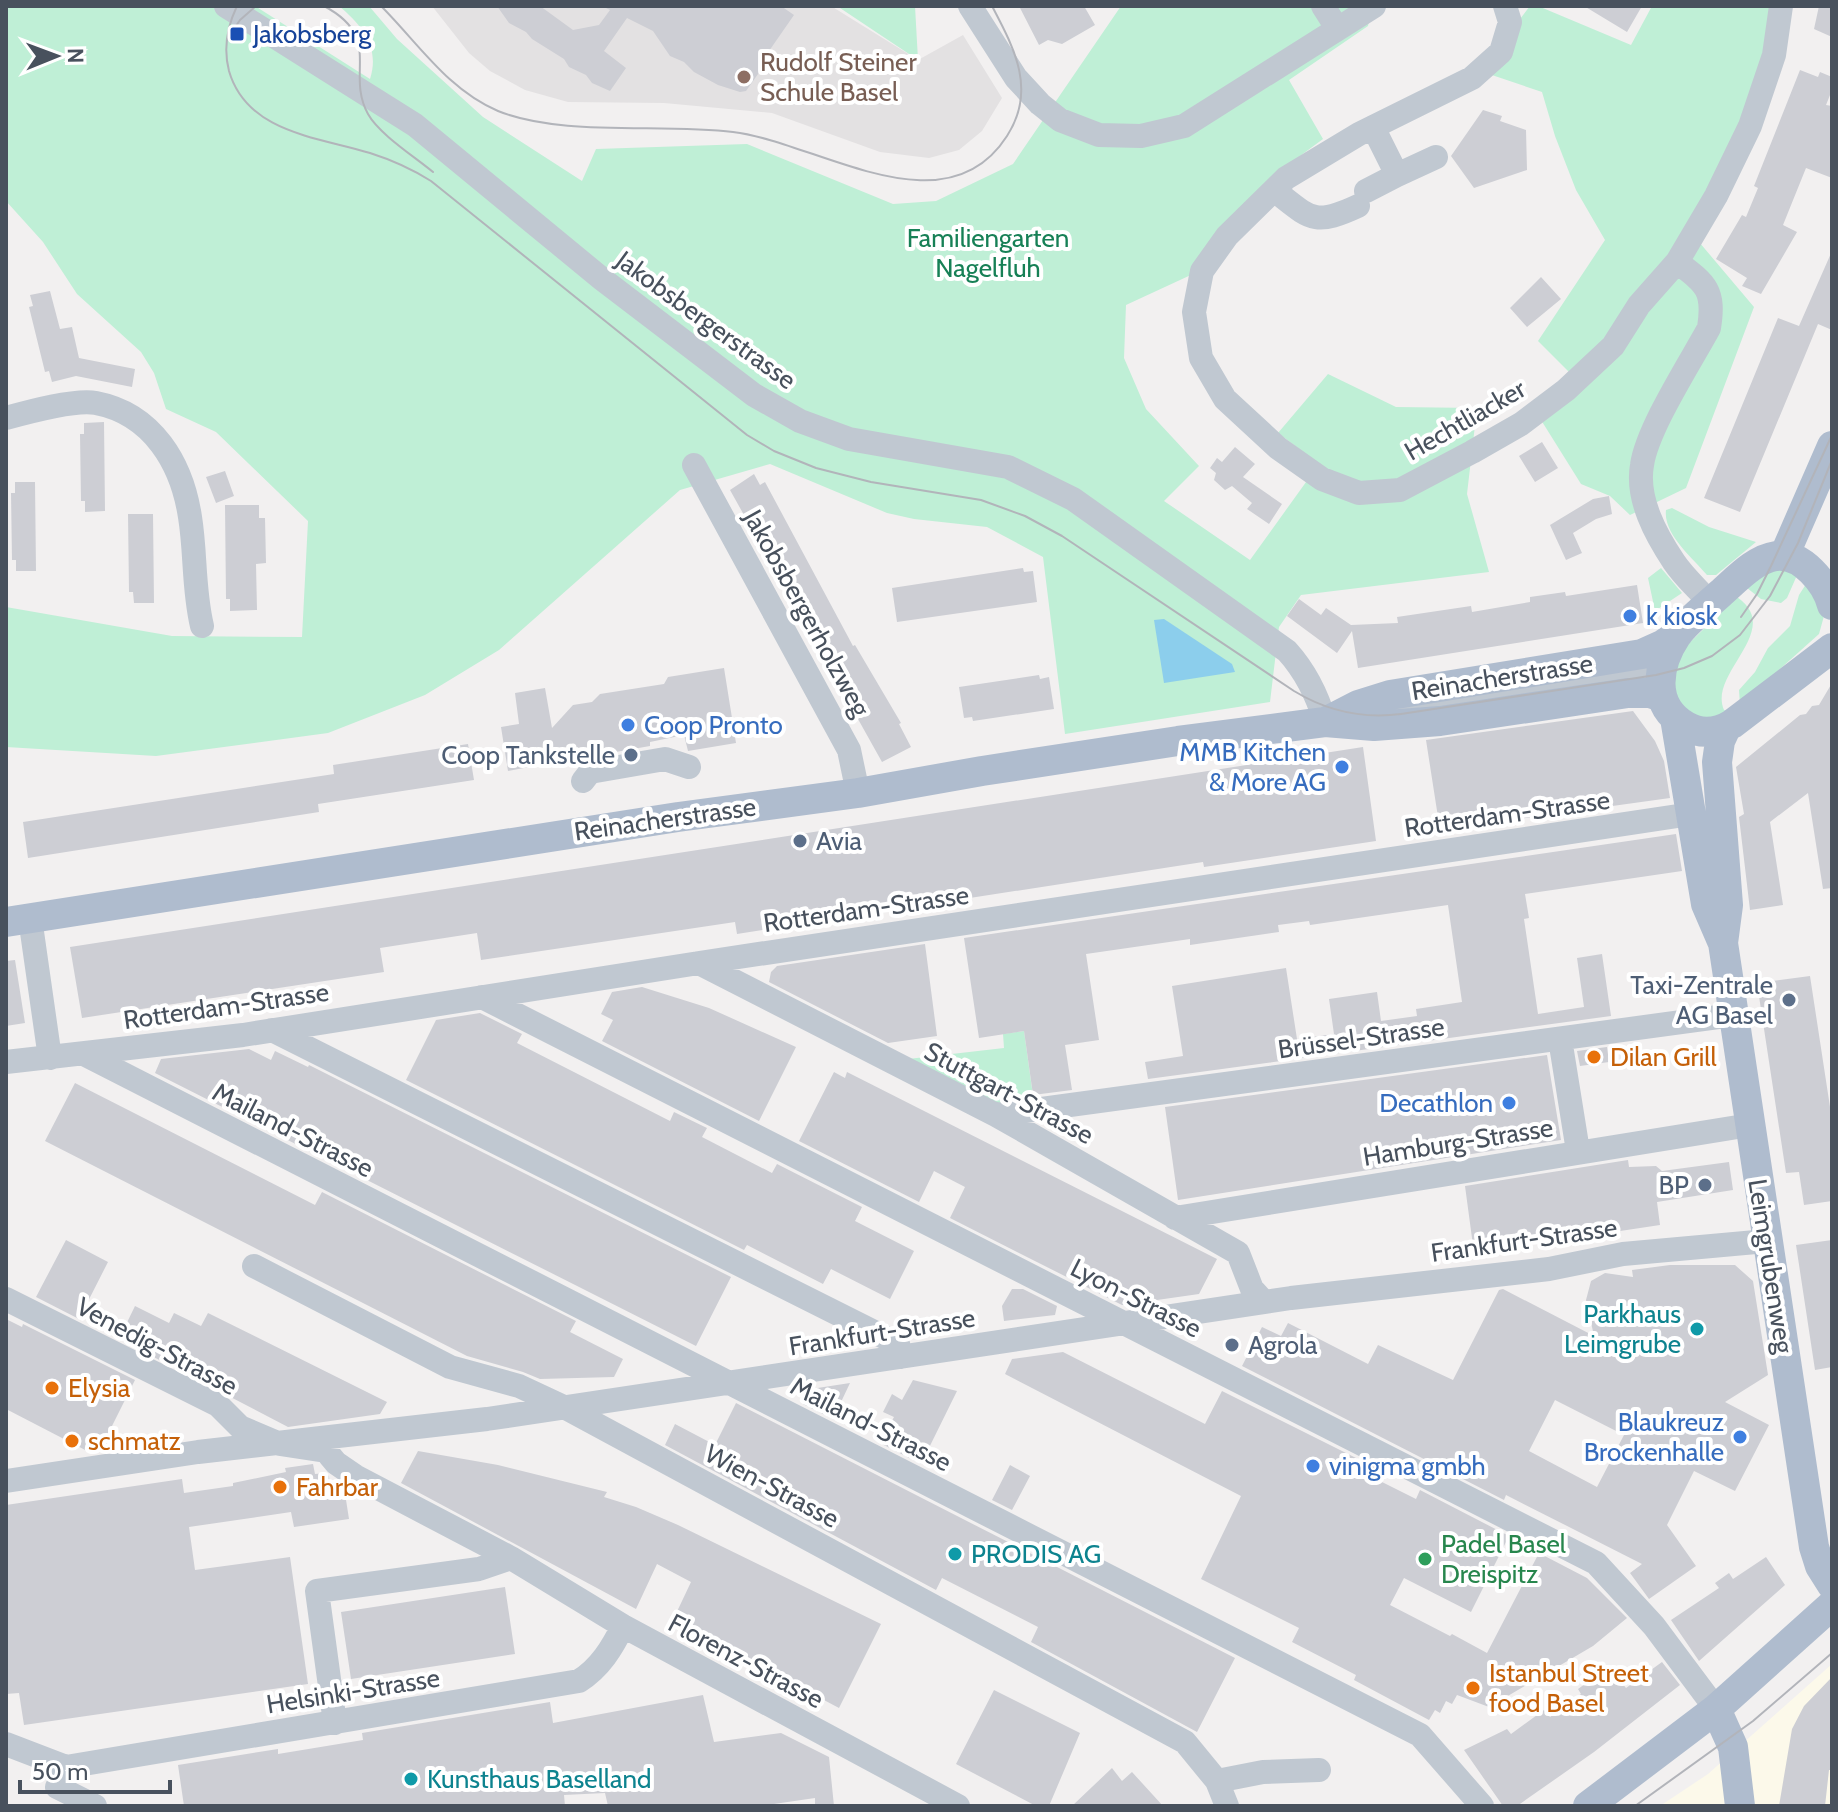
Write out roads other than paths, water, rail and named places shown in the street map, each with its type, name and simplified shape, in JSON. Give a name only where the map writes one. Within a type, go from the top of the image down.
[{"type":"main road","points":[[1784,556],[1832,446]]},
{"type":"main road","points":[[1666,695],[1678,634],[1757,562],[1784,556],[1798,561],[1823,585],[1832,602]]},
{"type":"main road","points":[[1726,728],[1824,655],[1832,623]]},
{"type":"main road","name":"Reinacherstrasse","points":[[18,920],[663,819],[858,793],[1338,715],[1390,695],[1642,654],[1678,634]]},
{"type":"main road","name":"Reinacherstrasse","points":[[1338,715],[1374,726],[1396,725],[1628,693],[1650,693],[1666,695],[1702,732],[1726,728]]},
{"type":"main road","name":"Leimgrubenweg","points":[[1666,695],[1706,904],[1723,943]]},
{"type":"main road","name":"Leimgrubenweg","points":[[1726,728],[1720,741],[1717,762],[1728,905],[1723,943],[1814,1547],[1820,1566],[1832,1585]]},
{"type":"main road","points":[[1691,814],[1721,809]]},
{"type":"main road","points":[[1588,1806],[1716,1709],[1832,1605]]},
{"type":"main road","points":[[1716,1709],[1733,1747],[1740,1806]]},
{"type":"street","name":"Jakobsbergerstrasse","points":[[226,6],[415,125],[602,279],[754,395],[800,421],[849,439],[1008,467],[1073,499],[1287,651],[1301,667],[1315,692],[1338,715]]},
{"type":"street","points":[[970,6],[1016,78],[1060,120],[1099,135],[1141,136],[1184,126],[1374,6]]},
{"type":"street","points":[[1323,6],[1337,28]]},
{"type":"street","name":"Hechtliacker","points":[[1505,6],[1510,22],[1501,52],[1472,78],[1373,127],[1282,183],[1227,236],[1202,271],[1194,312],[1201,358],[1225,399],[1278,448],[1322,479],[1359,493],[1400,490],[1521,424],[1566,390],[1613,346],[1639,305],[1677,262],[1709,209],[1750,126],[1774,55],[1781,6]]},
{"type":"street","points":[[1373,127],[1397,175]]},
{"type":"street","points":[[1282,183],[1299,212],[1313,218],[1328,218],[1397,175],[1436,157]]},
{"type":"street","points":[[1677,262],[1701,281],[1710,293],[1712,309],[1709,328],[1651,436],[1641,466],[1643,493],[1651,523],[1675,563],[1710,603]]},
{"type":"street","points":[[6,418],[39,409],[94,403],[137,418],[156,437],[179,474],[190,518],[195,595],[202,626]]},
{"type":"street","name":"Jakobsbergerholzweg","points":[[694,465],[849,750],[858,793]]},
{"type":"street","points":[[583,781],[590,772],[665,759],[689,767]]},
{"type":"street","name":"Rotterdam-Strasse","points":[[6,1062],[272,1030],[1691,814]]},
{"type":"street","points":[[18,920],[50,1058]]},
{"type":"street","name":"Stuttgart-Strasse","points":[[699,963],[996,1115],[1238,1253],[1252,1289],[1264,1302]]},
{"type":"street","name":"Lyon-Strasse","points":[[482,997],[1596,1563],[1654,1626],[1716,1709]]},
{"type":"street","name":"Brüssel-Strasse","points":[[996,1115],[1733,1015]]},
{"type":"street","points":[[272,1030],[898,1344],[901,1357]]},
{"type":"street","points":[[1560,1039],[1578,1151]]},
{"type":"street","name":"Mailand-Strasse","points":[[84,1054],[1420,1735],[1482,1806]]},
{"type":"street","name":"Hamburg-Strasse","points":[[1175,1218],[1750,1125]]},
{"type":"street","name":"Frankfurt-Strasse","points":[[6,1481],[198,1452],[564,1407],[1264,1302],[1549,1269],[1623,1254],[1767,1241]]},
{"type":"street","name":"Wien-Strasse","points":[[254,1266],[450,1367],[519,1386],[564,1407],[1185,1742],[1217,1781],[1227,1806]]},
{"type":"street","name":"Venedig-Strasse","points":[[6,1299],[218,1405],[240,1427],[280,1444]]},
{"type":"street","name":"Florenz-Strasse","points":[[280,1444],[326,1451],[336,1463],[355,1476],[511,1558],[623,1626],[958,1806]]},
{"type":"street","points":[[335,1723],[317,1591],[479,1569],[511,1558]]},
{"type":"street","name":"Helsinki-Strasse","points":[[57,1787],[106,1759],[579,1681],[602,1662],[623,1626]]},
{"type":"street","points":[[6,1744],[57,1787],[95,1806]]},
{"type":"street","points":[[1217,1781],[1263,1772],[1319,1770]]},
{"type":"water","points":[[1164,619],[1232,664],[1235,672],[1164,683],[1154,620]]},
{"type":"tram line","points":[[237,6],[227,38],[227,62],[238,92],[251,108],[287,129],[378,156],[431,181],[747,435],[774,451],[816,468],[871,482],[981,500],[1025,516],[1062,536],[1294,691],[1332,708],[1359,714],[1401,714],[1656,675],[1712,656],[1740,635],[1770,596],[1798,543],[1832,460]]},
{"type":"tram line","points":[[234,29],[256,6]]},
{"type":"tram line","points":[[324,6],[353,30],[360,56],[362,99],[373,122],[433,172]]},
{"type":"tram line","points":[[381,6],[449,78],[480,102],[498,111],[524,119],[582,127],[733,132],[766,139],[878,174],[915,180],[950,178],[981,164],[1007,136],[1016,119],[1021,86],[1019,70],[992,6]]},
{"type":"tram line","points":[[1741,617],[1757,594],[1832,435]]},
{"type":"tram line","points":[[1635,1806],[1753,1721],[1832,1653]]},
{"type":"place","name":"Jakobsberg","points":[[237,34]]},
{"type":"place","name":"Rudolf Steiner Schule Basel","points":[[744,77]]},
{"type":"place","name":"k kiosk","points":[[1630,616]]},
{"type":"place","name":"Coop Pronto","points":[[628,725]]},
{"type":"place","name":"Coop Tankstelle","points":[[631,755]]},
{"type":"place","name":"MMB Kitchen & More AG","points":[[1342,767]]},
{"type":"place","name":"Avia","points":[[800,841]]},
{"type":"place","name":"Taxi-Zentrale AG Basel","points":[[1789,1000]]},
{"type":"place","name":"Dilan Grill","points":[[1594,1057]]},
{"type":"place","name":"Decathlon","points":[[1509,1103]]},
{"type":"place","name":"BP","points":[[1705,1185]]},
{"type":"place","name":"Parkhaus Leimgrube","points":[[1697,1329]]},
{"type":"place","name":"Agrola","points":[[1232,1345]]},
{"type":"place","name":"Elysia","points":[[52,1388]]},
{"type":"place","name":"Blaukreuz Brockenhalle","points":[[1740,1437]]},
{"type":"place","name":"schmatz","points":[[72,1441]]},
{"type":"place","name":"vinigma gmbh","points":[[1313,1466]]},
{"type":"place","name":"Fahrbar","points":[[280,1487]]},
{"type":"place","name":"PRODIS AG","points":[[955,1554]]},
{"type":"place","name":"Padel Basel Dreispitz","points":[[1425,1559]]},
{"type":"place","name":"Istanbul Street food Basel","points":[[1473,1688]]},
{"type":"place","name":"Kunsthaus Baselland","points":[[411,1779]]},
{"type":"park label","name":"Familiengarten Nagelfluh","points":[[988,253]]}]
